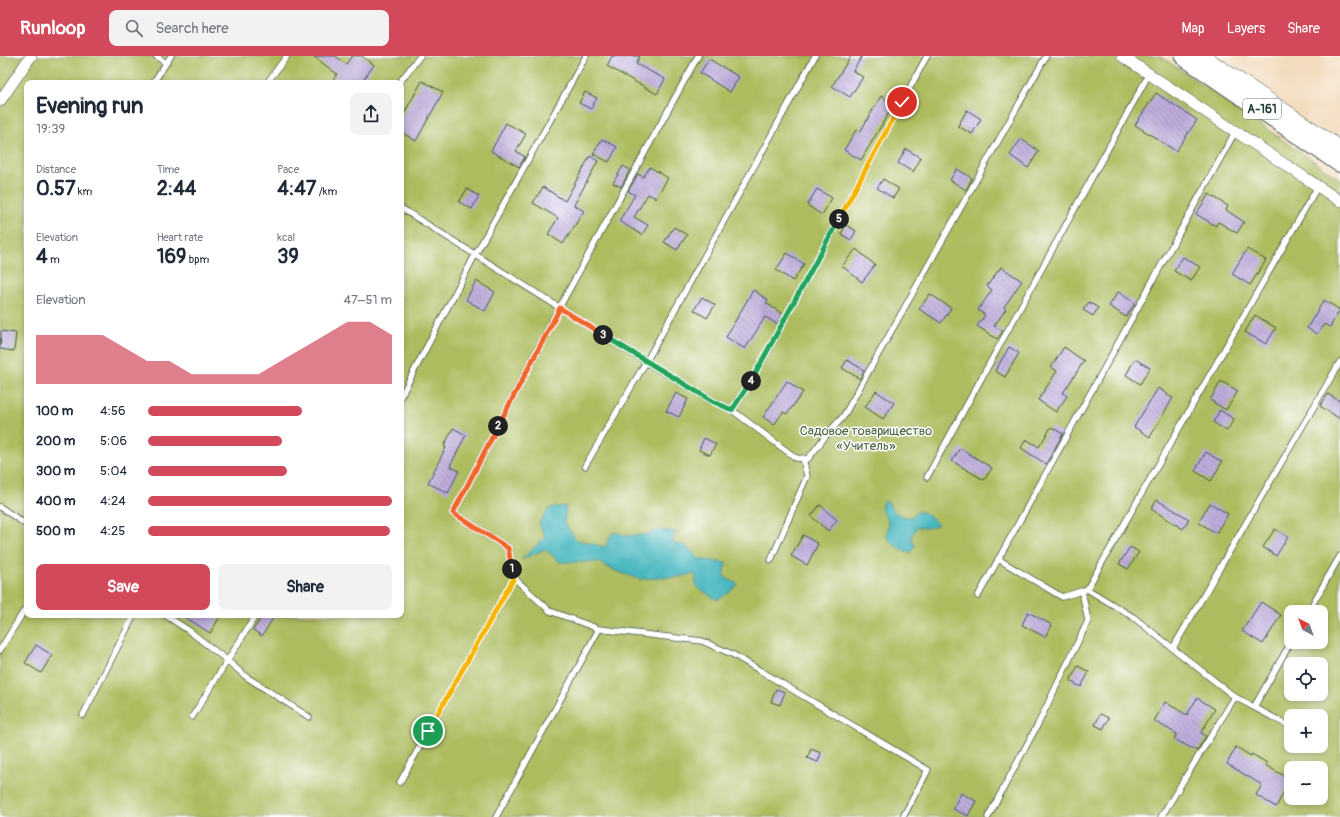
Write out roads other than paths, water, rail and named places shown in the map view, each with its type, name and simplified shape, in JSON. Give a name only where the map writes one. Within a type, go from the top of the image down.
[{"type":"highway","name":"А-161","points":[[1194,57],[1340,162]]},
{"type":"street","points":[[0,100],[31,56]]},
{"type":"street","points":[[1122,56],[1340,201]]},
{"type":"street","points":[[1194,57],[1340,146]]},
{"type":"lane","points":[[156,56],[166,63]]},
{"type":"lane","points":[[155,80],[171,56]]},
{"type":"lane","points":[[269,80],[287,56]]},
{"type":"lane","points":[[401,80],[420,56]]},
{"type":"lane","points":[[404,390],[476,255],[586,56]]},
{"type":"lane","points":[[698,56],[560,308],[453,513],[508,548],[514,578],[550,611],[599,629],[702,641],[732,654],[928,770],[903,817]]},
{"type":"lane","points":[[585,466],[646,362],[815,56]]},
{"type":"lane","points":[[732,410],[755,374],[927,56]]},
{"type":"lane","points":[[404,210],[646,362],[714,402],[732,410],[796,458],[808,458],[843,417],[1046,56]]},
{"type":"lane","points":[[927,476],[1148,74]]},
{"type":"lane","points":[[978,596],[1195,208],[1235,132]]},
{"type":"lane","points":[[988,817],[1038,724],[1088,621],[1084,590],[1318,186]]},
{"type":"lane","points":[[1173,648],[1340,362]]},
{"type":"lane","points":[[771,560],[807,476],[803,458]]},
{"type":"lane","points":[[0,507],[24,523]]},
{"type":"lane","points":[[1312,605],[1340,556]]},
{"type":"lane","points":[[998,559],[1062,597],[1084,590],[1133,617],[1234,698],[1284,723]]},
{"type":"lane","points":[[400,782],[514,578]]},
{"type":"lane","points":[[0,650],[24,611]]},
{"type":"lane","points":[[83,715],[132,618]]},
{"type":"lane","points":[[169,618],[188,630],[196,638],[228,661],[244,676],[308,717]]},
{"type":"lane","points":[[192,717],[254,618]]},
{"type":"lane","points":[[496,817],[599,629]]},
{"type":"lane","points":[[1254,707],[1287,649]]},
{"type":"lane","points":[[1161,817],[1234,698]]},
{"type":"water","points":[[887,501],[891,508],[899,515],[911,517],[918,511],[929,516],[938,525],[927,528],[917,527],[911,537],[915,546],[910,553],[893,544],[886,535],[888,522],[886,516],[881,510],[882,503]]},
{"type":"water","points":[[566,506],[564,523],[577,540],[605,547],[613,532],[627,536],[648,534],[657,530],[676,532],[672,540],[676,545],[684,544],[699,559],[726,563],[724,577],[738,584],[727,594],[717,600],[697,587],[695,574],[677,577],[639,579],[613,570],[598,562],[560,562],[545,549],[521,560],[545,537],[539,523],[550,508]]},
{"type":"park label","name":"Садовое товарищество «Учитель»","points":[[866,438]]}]
